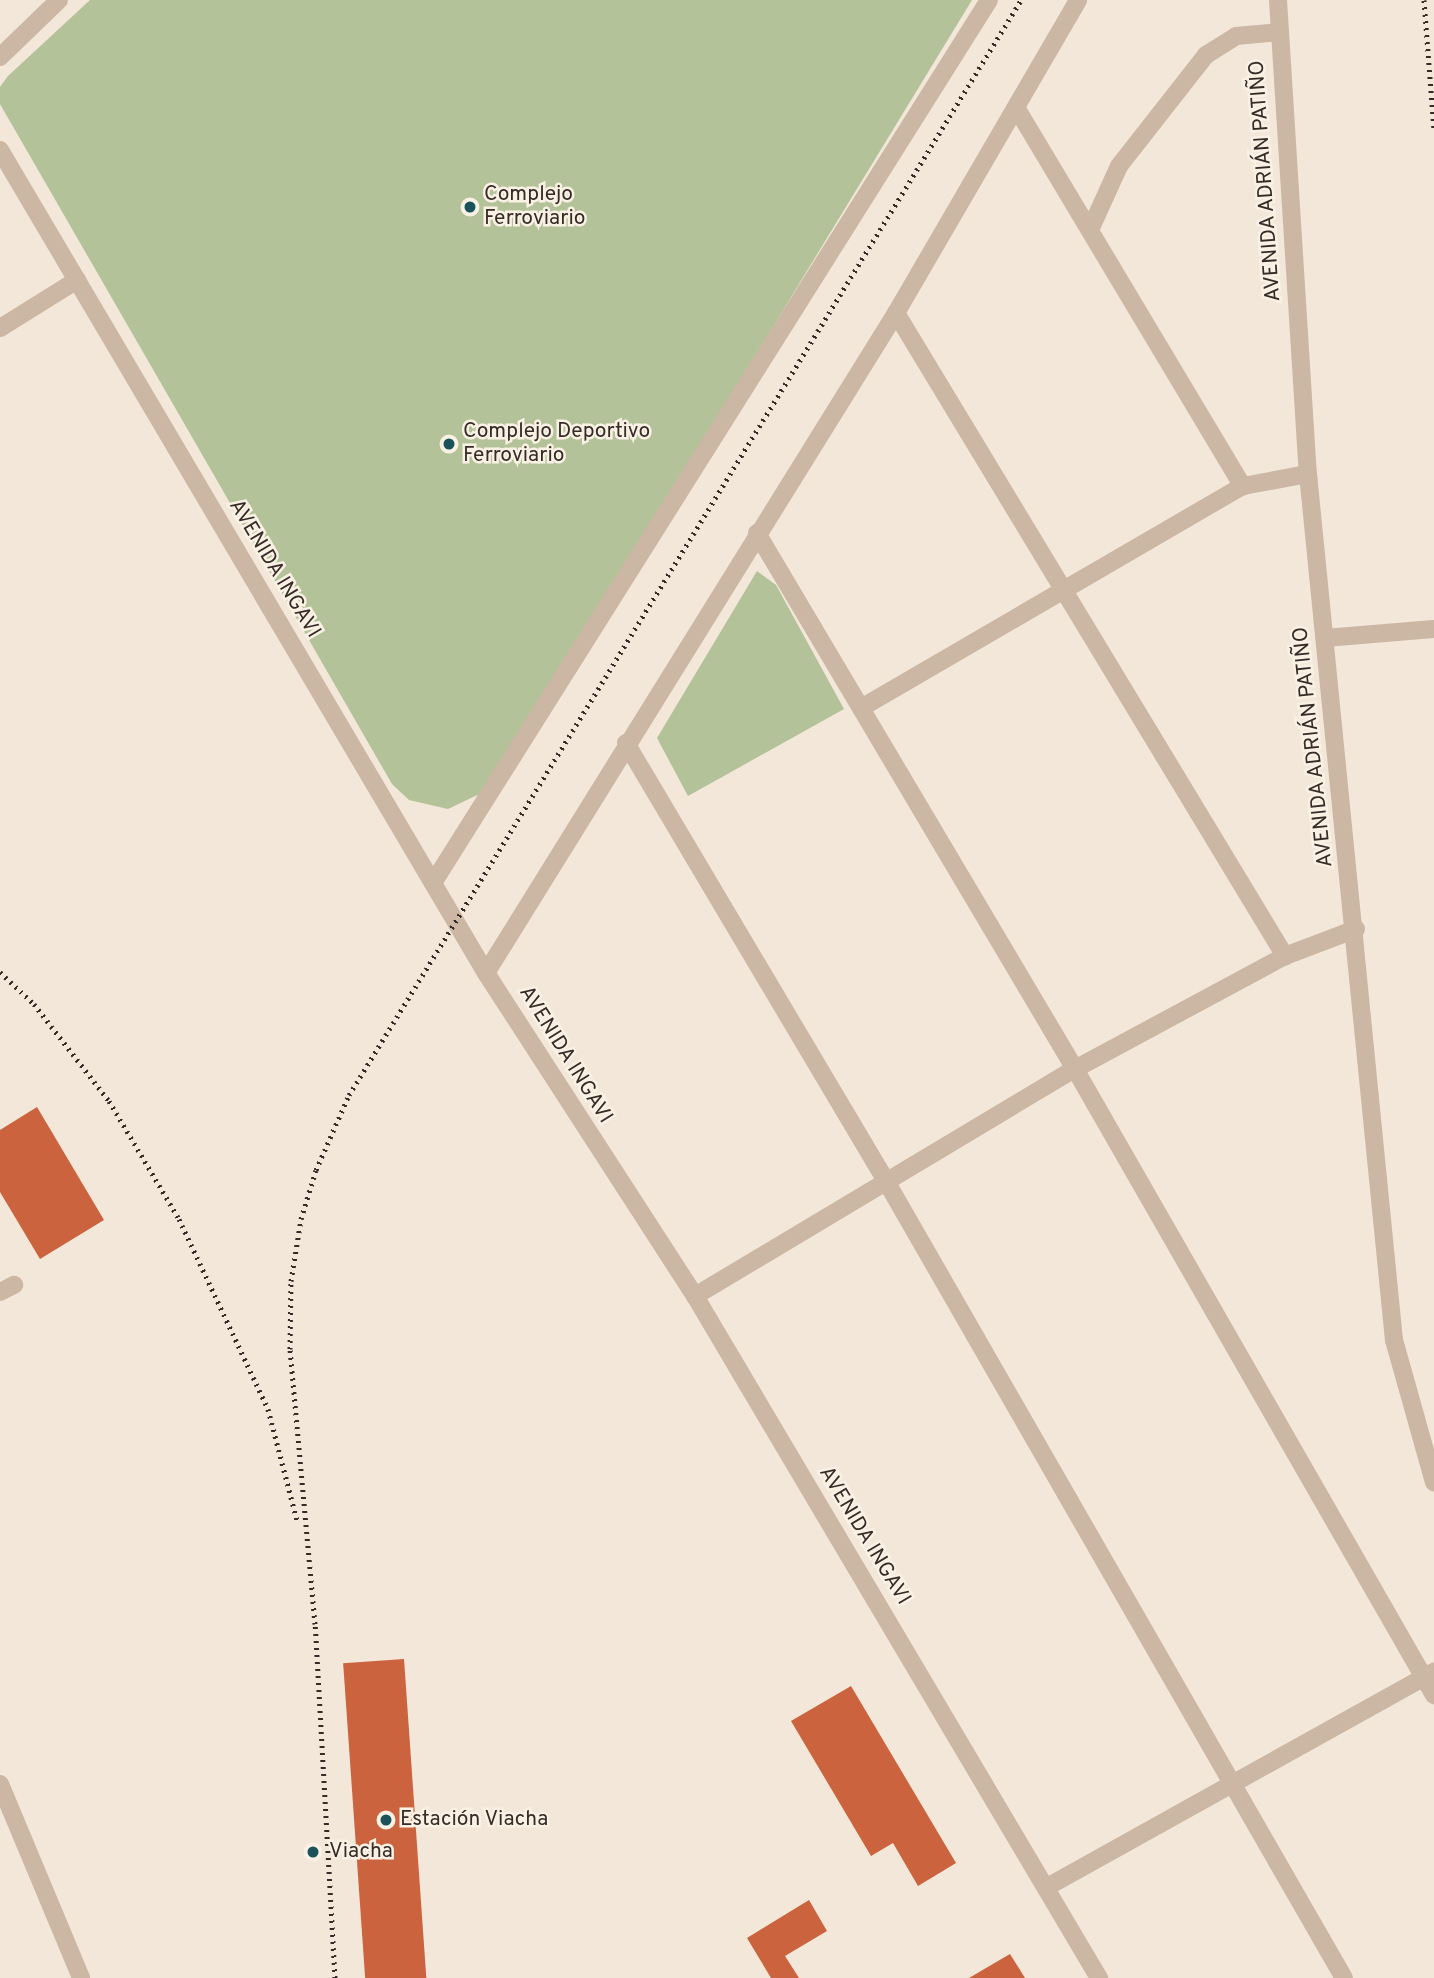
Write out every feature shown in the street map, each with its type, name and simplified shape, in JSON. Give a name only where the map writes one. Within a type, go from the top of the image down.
[{"type":"street","points":[[0,57],[59,0]]},
{"type":"street","points":[[433,883],[989,0]]},
{"type":"street","points":[[486,973],[626,743],[897,313],[1078,0]]},
{"type":"street","name":"AVENIDA ADRIÁN PATIÑO","points":[[1278,0],[1308,474],[1356,929],[1394,1340],[1434,1482]]},
{"type":"street","points":[[1090,230],[1119,166],[1206,55],[1236,36],[1280,32]]},
{"type":"street","points":[[1017,109],[1244,485]]},
{"type":"street","name":"AVENIDA INGAVI","points":[[0,150],[486,973],[695,1296],[1099,1978]]},
{"type":"street","points":[[0,328],[77,280]]},
{"type":"street","points":[[897,313],[1285,956]]},
{"type":"street","points":[[861,708],[1244,485],[1308,474]]},
{"type":"street","points":[[758,533],[1428,1673],[1434,1695]]},
{"type":"street","points":[[1325,638],[1434,629]]},
{"type":"street","points":[[626,743],[886,1181],[1343,1978]]},
{"type":"street","points":[[695,1296],[1075,1069],[1285,956],[1356,929]]},
{"type":"street","points":[[1047,1887],[1428,1673]]},
{"type":"street","points":[[0,1784],[81,1978]]},
{"type":"green space","name":"Complejo Deportivo Ferroviario","points":[[90,0],[972,0],[492,788],[448,809],[409,800],[392,784],[0,104],[0,87],[8,76]]},
{"type":"green space","points":[[757,571],[776,585],[844,709],[688,796],[657,738]]},
{"type":"building","points":[[37,1107],[104,1220],[40,1259],[0,1192],[0,1130]]},
{"type":"building","name":"Estación Viacha","points":[[404,1659],[426,1978],[365,1978],[343,1663]]},
{"type":"building","points":[[851,1686],[956,1863],[918,1886],[893,1843],[871,1856],[791,1721]]},
{"type":"building","points":[[809,1900],[827,1931],[785,1956],[799,1978],[771,1978],[747,1938]]},
{"type":"building","points":[[1010,1954],[1025,1978],[969,1978]]},
{"type":"railway","points":[[335,1978],[315,1624],[290,1349],[291,1281],[301,1219],[316,1170],[349,1095],[1021,0]]},
{"type":"railway","points":[[1424,0],[1434,130]]},
{"type":"railway","points":[[0,972],[34,1004],[109,1101],[179,1219],[268,1409],[297,1520]]},
{"type":"place","name":"Complejo Ferroviario","points":[[470,207]]},
{"type":"place","name":"Complejo Deportivo Ferroviario","points":[[449,444]]},
{"type":"place","name":"Estación Viacha","points":[[386,1820]]},
{"type":"place","name":"Viacha","points":[[313,1852]]}]
